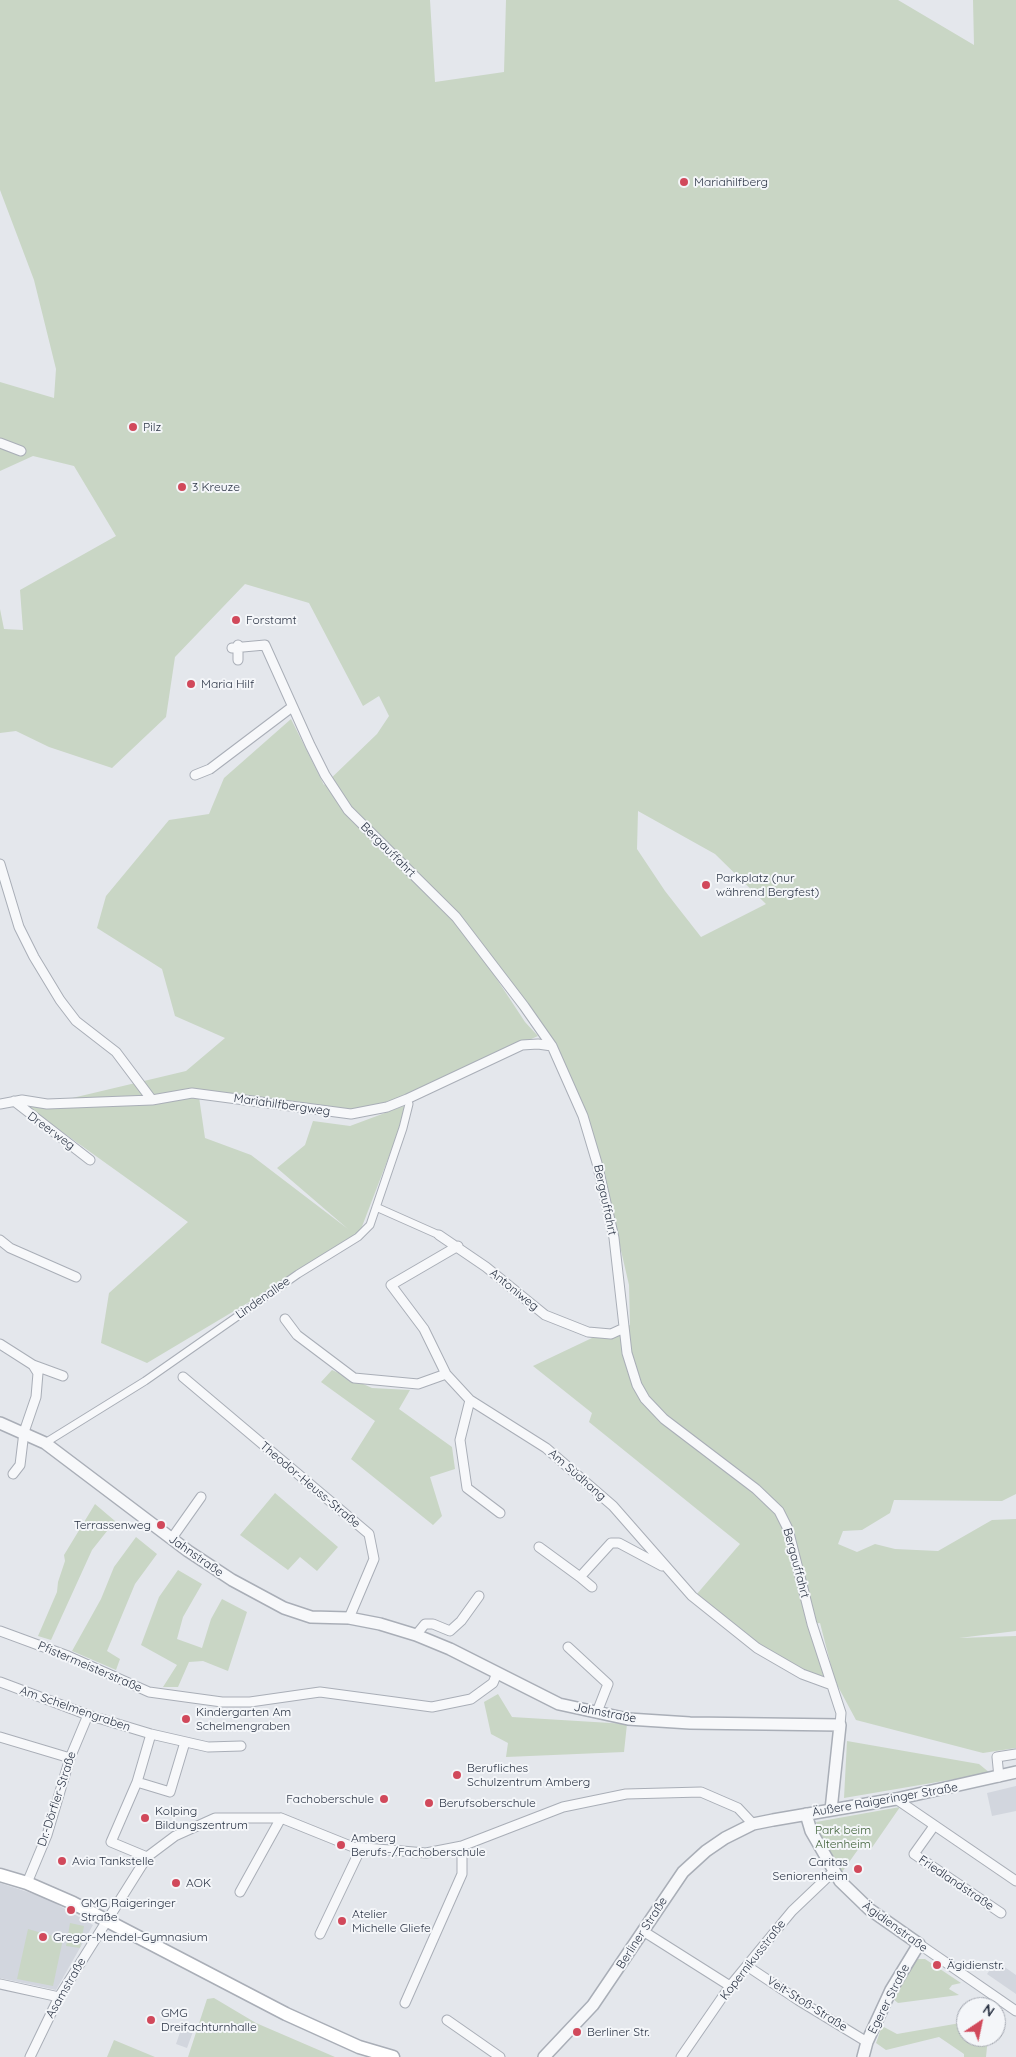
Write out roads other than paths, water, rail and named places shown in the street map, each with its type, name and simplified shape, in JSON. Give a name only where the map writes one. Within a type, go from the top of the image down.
[{"type":"main road","points":[[0,1875],[27,1884],[106,1921],[286,2014],[360,2047],[393,2057]]},
{"type":"street","points":[[0,443],[21,451]]},
{"type":"street","name":"Bergauffahrt","points":[[238,660],[235,647],[265,645],[325,776],[348,810],[456,917],[552,1046],[583,1116],[597,1163],[614,1238],[624,1328],[631,1369],[645,1399],[664,1419],[756,1489],[779,1512],[788,1529],[805,1600],[841,1713],[831,1810]]},
{"type":"street","points":[[195,775],[224,758],[292,707]]},
{"type":"street","points":[[0,864],[19,927],[34,957],[60,1000],[76,1021],[116,1052],[152,1100]]},
{"type":"street","name":"Mariahilfbergweg","points":[[0,1104],[14,1101],[47,1104],[152,1100],[192,1093],[351,1114],[387,1107],[407,1099],[522,1045],[538,1044],[552,1046]]},
{"type":"street","name":"Lindenallee","points":[[45,1443],[145,1381],[298,1274],[358,1238],[370,1225],[403,1128],[409,1104],[407,1099]]},
{"type":"street","name":"Dreerweg","points":[[14,1101],[90,1160]]},
{"type":"street","points":[[376,1207],[439,1235]]},
{"type":"street","name":"Antoniweg","points":[[439,1235],[458,1246],[545,1315],[588,1332],[611,1334],[624,1328]]},
{"type":"street","points":[[0,1240],[10,1248],[76,1277]]},
{"type":"street","name":"Am Südhang","points":[[458,1246],[391,1285],[424,1329],[446,1374],[470,1400],[546,1448],[613,1506],[684,1589],[757,1648],[802,1674],[832,1685]]},
{"type":"street","points":[[285,1320],[297,1336],[354,1378],[418,1384],[446,1374]]},
{"type":"street","points":[[0,1344],[34,1365],[63,1376]]},
{"type":"street","points":[[13,1474],[20,1465],[24,1432],[36,1397],[38,1373],[34,1365]]},
{"type":"street","name":"Theodor-Heuss-Straße","points":[[182,1377],[369,1534],[374,1559],[349,1618]]},
{"type":"street","points":[[470,1400],[460,1440],[467,1488],[500,1513]]},
{"type":"street","name":"Jahnstraße","points":[[0,1422],[45,1443],[172,1538],[232,1580],[284,1608],[311,1617],[349,1618],[380,1624],[416,1635],[450,1649],[560,1704],[628,1720],[690,1723],[840,1725]]},
{"type":"street","points":[[172,1538],[201,1498]]},
{"type":"street","name":"Am Südhang","points":[[580,1577],[611,1543],[619,1543],[668,1570]]},
{"type":"street","points":[[539,1547],[592,1587]]},
{"type":"street","points":[[416,1635],[425,1624],[434,1624],[450,1631],[462,1620],[479,1596]]},
{"type":"street","name":"Pfistermeisterstraße","points":[[0,1631],[68,1656],[149,1692],[222,1702],[250,1702],[320,1692],[432,1707],[471,1699],[492,1683],[496,1673]]},
{"type":"street","points":[[568,1647],[608,1684],[597,1712]]},
{"type":"street","name":"Am Schelmengraben","points":[[0,1682],[88,1715],[151,1734],[218,1748],[240,1746]]},
{"type":"street","name":"Dr.-Dörfler-Straße","points":[[27,1884],[46,1835],[70,1758],[88,1715]]},
{"type":"street","points":[[151,1734],[137,1782],[111,1842],[147,1857],[175,1836],[215,1818],[281,1818],[353,1847],[426,1853],[462,1846],[563,1807],[626,1794],[701,1792],[738,1808],[753,1824]]},
{"type":"street","points":[[0,1737],[70,1758]]},
{"type":"street","points":[[137,1782],[170,1792],[185,1742]]},
{"type":"street","points":[[999,1777],[997,1757],[1016,1754]]},
{"type":"street","name":"Äußere Raigeringer Straße","points":[[753,1824],[896,1799],[1016,1772]]},
{"type":"street","points":[[896,1799],[1016,1881]]},
{"type":"street","name":"Ägidienstraße","points":[[806,1814],[811,1831],[834,1871],[852,1895],[869,1909],[1016,2011]]},
{"type":"street","points":[[240,1892],[281,1818]]},
{"type":"street","name":"Berliner Straße","points":[[544,2057],[593,2005],[683,1872],[695,1860],[725,1838],[753,1824]]},
{"type":"street","name":"Friedlandstraße","points":[[934,1826],[914,1854],[1001,1914]]},
{"type":"street","points":[[404,2003],[462,1874],[462,1846]]},
{"type":"street","points":[[320,1934],[360,1848]]},
{"type":"street","name":"Asamstraße","points":[[30,2057],[59,1997],[147,1857]]},
{"type":"street","name":"Kopernikusstraße","points":[[681,2057],[730,1986],[792,1911],[834,1871]]},
{"type":"street","points":[[643,1931],[730,1986]]},
{"type":"street","name":"Egerer Straße","points":[[863,2057],[867,2042],[891,1990],[919,1944]]},
{"type":"street","name":"Veit-Stoß-Straße","points":[[747,1966],[867,2042]]},
{"type":"street","points":[[0,1984],[59,1997]]},
{"type":"street","points":[[447,2020],[500,2057]]},
{"type":"place","name":"Mariahilfberg","points":[[684,182]]},
{"type":"place","name":"Pilz","points":[[133,427]]},
{"type":"place","name":"3 Kreuze","points":[[182,487]]},
{"type":"place","name":"Forstamt","points":[[236,620]]},
{"type":"place","name":"Maria Hilf","points":[[191,684]]},
{"type":"place","name":"Parkplatz (nur während Bergfest)","points":[[706,885]]},
{"type":"place","name":"Terrassenweg","points":[[161,1525]]},
{"type":"place","name":"Kindergarten Am Schelmengraben","points":[[186,1719]]},
{"type":"place","name":"Berufliches Schulzentrum Amberg","points":[[457,1775]]},
{"type":"place","name":"Fachoberschule","points":[[384,1799]]},
{"type":"place","name":"Berufsoberschule","points":[[429,1803]]},
{"type":"place","name":"Kolping Bildungszentrum","points":[[145,1818]]},
{"type":"place","name":"Amberg Berufs-/Fachoberschule","points":[[341,1845]]},
{"type":"place","name":"Avia Tankstelle","points":[[62,1861]]},
{"type":"place","name":"Caritas Seniorenheim","points":[[858,1869]]},
{"type":"place","name":"AOK","points":[[176,1883]]},
{"type":"place","name":"GMG Raigeringer Straße","points":[[71,1910]]},
{"type":"place","name":"Atelier Michelle Gliefe","points":[[342,1921]]},
{"type":"place","name":"Gregor-Mendel-Gymnasium","points":[[43,1937]]},
{"type":"place","name":"Ägidienstr.","points":[[937,1965]]},
{"type":"place","name":"GMG Dreifachturnhalle","points":[[151,2020]]},
{"type":"place","name":"Berliner Str.","points":[[577,2032]]},
{"type":"park label","name":"Park beim Altenheim","points":[[843,1837]]}]
